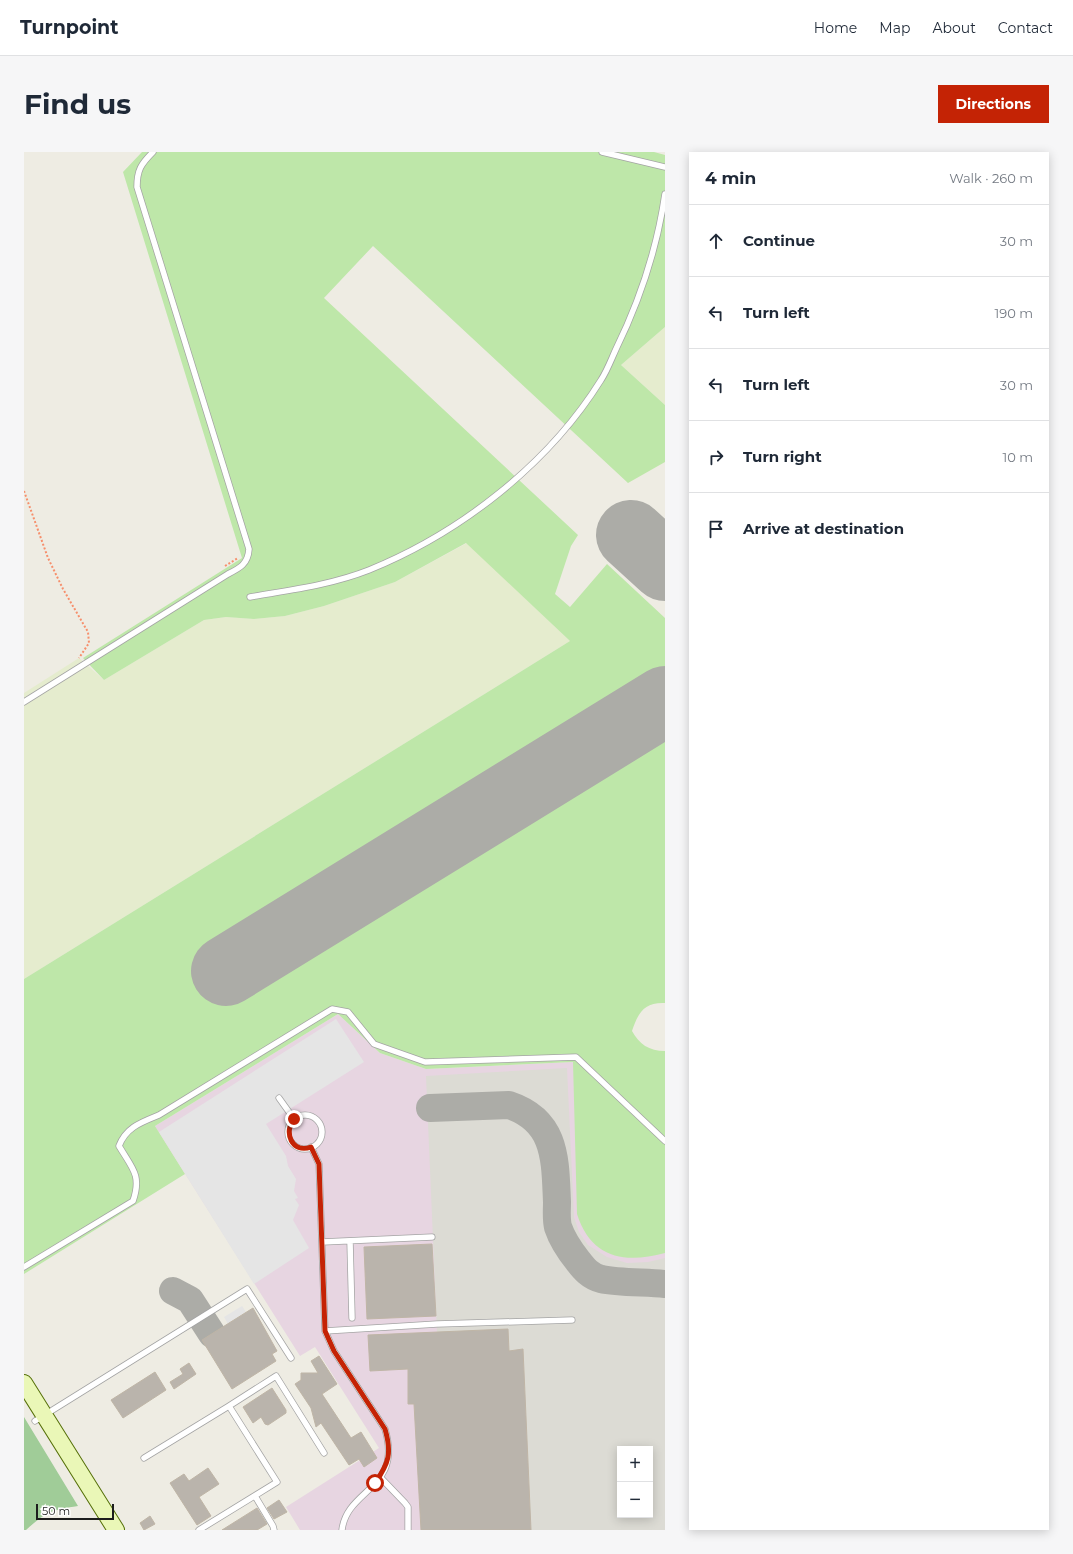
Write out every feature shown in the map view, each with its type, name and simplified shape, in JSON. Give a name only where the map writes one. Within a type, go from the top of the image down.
[{"type":"main road","points":[[24,1383],[40,1418],[103,1530]]},
{"type":"main road","points":[[24,1404],[40,1418],[116,1530]]},
{"type":"lane","points":[[24,702],[228,574],[242,567],[248,556],[249,549],[137,187],[137,174],[143,163],[153,152]]},
{"type":"lane","points":[[602,152],[665,166]]},
{"type":"lane","points":[[250,597],[325,584],[368,570],[419,548],[471,516],[517,479],[566,427],[601,380],[631,320],[653,255],[665,194]]},
{"type":"lane","points":[[24,1268],[133,1201],[138,1188],[138,1178],[119,1146],[123,1135],[136,1124],[159,1115],[332,1009],[348,1012],[374,1044],[426,1062],[576,1057],[665,1141]]},
{"type":"lane","points":[[279,1098],[294,1119]]},
{"type":"lane","points":[[299,1116],[310,1116],[319,1122],[321,1128],[320,1138],[311,1147],[303,1149],[297,1147],[290,1139],[288,1128],[294,1119],[299,1116]]},
{"type":"lane","points":[[311,1147],[319,1164],[325,1331],[334,1351],[385,1429],[388,1442],[389,1458],[380,1478],[352,1508],[342,1530]]},
{"type":"lane","points":[[322,1242],[432,1237]]},
{"type":"lane","points":[[350,1241],[352,1318]]},
{"type":"lane","points":[[40,1418],[247,1289],[291,1358]]},
{"type":"lane","points":[[325,1331],[437,1324],[572,1320]]},
{"type":"lane","points":[[144,1458],[276,1376],[324,1454]]},
{"type":"lane","points":[[200,1530],[277,1482],[229,1406]]},
{"type":"lane","points":[[380,1478],[405,1502],[408,1507],[408,1530]]},
{"type":"lane","points":[[255,1496],[274,1526],[274,1530]]},
{"type":"path","points":[[24,491],[48,558],[63,589],[83,620],[88,632],[89,642],[79,658]]},
{"type":"shaded area","points":[[338,1014],[380,1053],[426,1069],[573,1062],[665,1148],[665,1530],[300,1530],[286,1507],[379,1448],[315,1347],[300,1356],[155,1126]]},
{"type":"shaded area","points":[[336,1019],[364,1062],[266,1124],[286,1156],[288,1166],[296,1179],[294,1191],[298,1198],[295,1199],[299,1205],[293,1220],[309,1248],[254,1284],[159,1132]]},
{"type":"shaded area","points":[[567,1068],[574,1217],[579,1232],[588,1245],[607,1257],[627,1263],[648,1262],[665,1258],[665,1530],[531,1530],[523,1349],[509,1351],[508,1330],[437,1333],[426,1076]]},
{"type":"shaded area","points":[[242,1306],[246,1312],[228,1324],[224,1317]]},
{"type":"green space","points":[[142,152],[654,152],[665,155],[665,327],[621,365],[665,405],[665,462],[628,483],[373,246],[324,298],[578,535],[571,546],[555,594],[570,607],[607,564],[665,618],[665,1003],[652,1004],[643,1010],[632,1031],[638,1040],[645,1046],[654,1050],[665,1051],[665,1253],[636,1258],[611,1254],[600,1249],[583,1229],[577,1214],[573,1062],[426,1069],[380,1053],[338,1014],[155,1126],[185,1174],[24,1274],[24,979],[570,641],[466,543],[395,582],[324,606],[285,616],[254,619],[226,617],[204,620],[104,680],[83,658],[242,558],[123,172]]},
{"type":"green space","points":[[665,327],[665,405],[621,365]]},
{"type":"green space","points":[[467,543],[570,641],[24,979],[24,693],[79,658],[104,680],[204,620],[226,617],[254,619],[285,616],[324,606],[395,582]]},
{"type":"green space","points":[[24,1417],[78,1506],[49,1513],[26,1530],[24,1530]]},
{"type":"building","points":[[432,1244],[436,1316],[367,1319],[364,1247]]},
{"type":"building","points":[[253,1308],[277,1351],[272,1354],[276,1361],[232,1389],[202,1340]]},
{"type":"building","points":[[508,1329],[509,1351],[523,1349],[531,1530],[421,1530],[414,1404],[408,1404],[408,1369],[370,1371],[368,1335]]},
{"type":"building","points":[[319,1356],[337,1384],[322,1394],[351,1438],[361,1432],[377,1458],[364,1467],[359,1459],[349,1465],[321,1423],[316,1427],[311,1408],[295,1384],[301,1380],[301,1373],[318,1373],[311,1361]]},
{"type":"building","points":[[189,1363],[196,1374],[174,1389],[170,1382],[183,1374],[180,1369]]},
{"type":"building","points":[[155,1372],[166,1390],[123,1418],[111,1400]]},
{"type":"building","points":[[272,1388],[286,1410],[286,1413],[268,1425],[265,1424],[261,1417],[253,1423],[243,1407]]},
{"type":"building","points":[[208,1468],[219,1484],[199,1497],[211,1516],[197,1525],[170,1483],[184,1474],[189,1481]]},
{"type":"building","points":[[279,1500],[287,1512],[274,1519],[267,1508]]},
{"type":"building","points":[[257,1508],[267,1524],[257,1530],[222,1530]]},
{"type":"building","points":[[150,1516],[155,1524],[144,1530],[140,1523]]},
{"type":"taxiway","points":[[430,1108],[509,1105],[525,1112],[536,1121],[545,1132],[550,1144],[554,1157],[558,1227],[566,1245],[580,1264],[590,1274],[601,1279],[665,1284]]},
{"type":"taxiway","points":[[173,1291],[190,1300],[212,1334]]},
{"type":"runway","points":[[631,535],[665,566]]},
{"type":"runway","points":[[226,971],[665,701]]},
{"type":"route","points":[[294,1119],[288,1128],[290,1139],[297,1147],[303,1149],[311,1147],[319,1164],[325,1331],[334,1351],[385,1429],[388,1442],[389,1458],[384,1470],[375,1483]]}]
